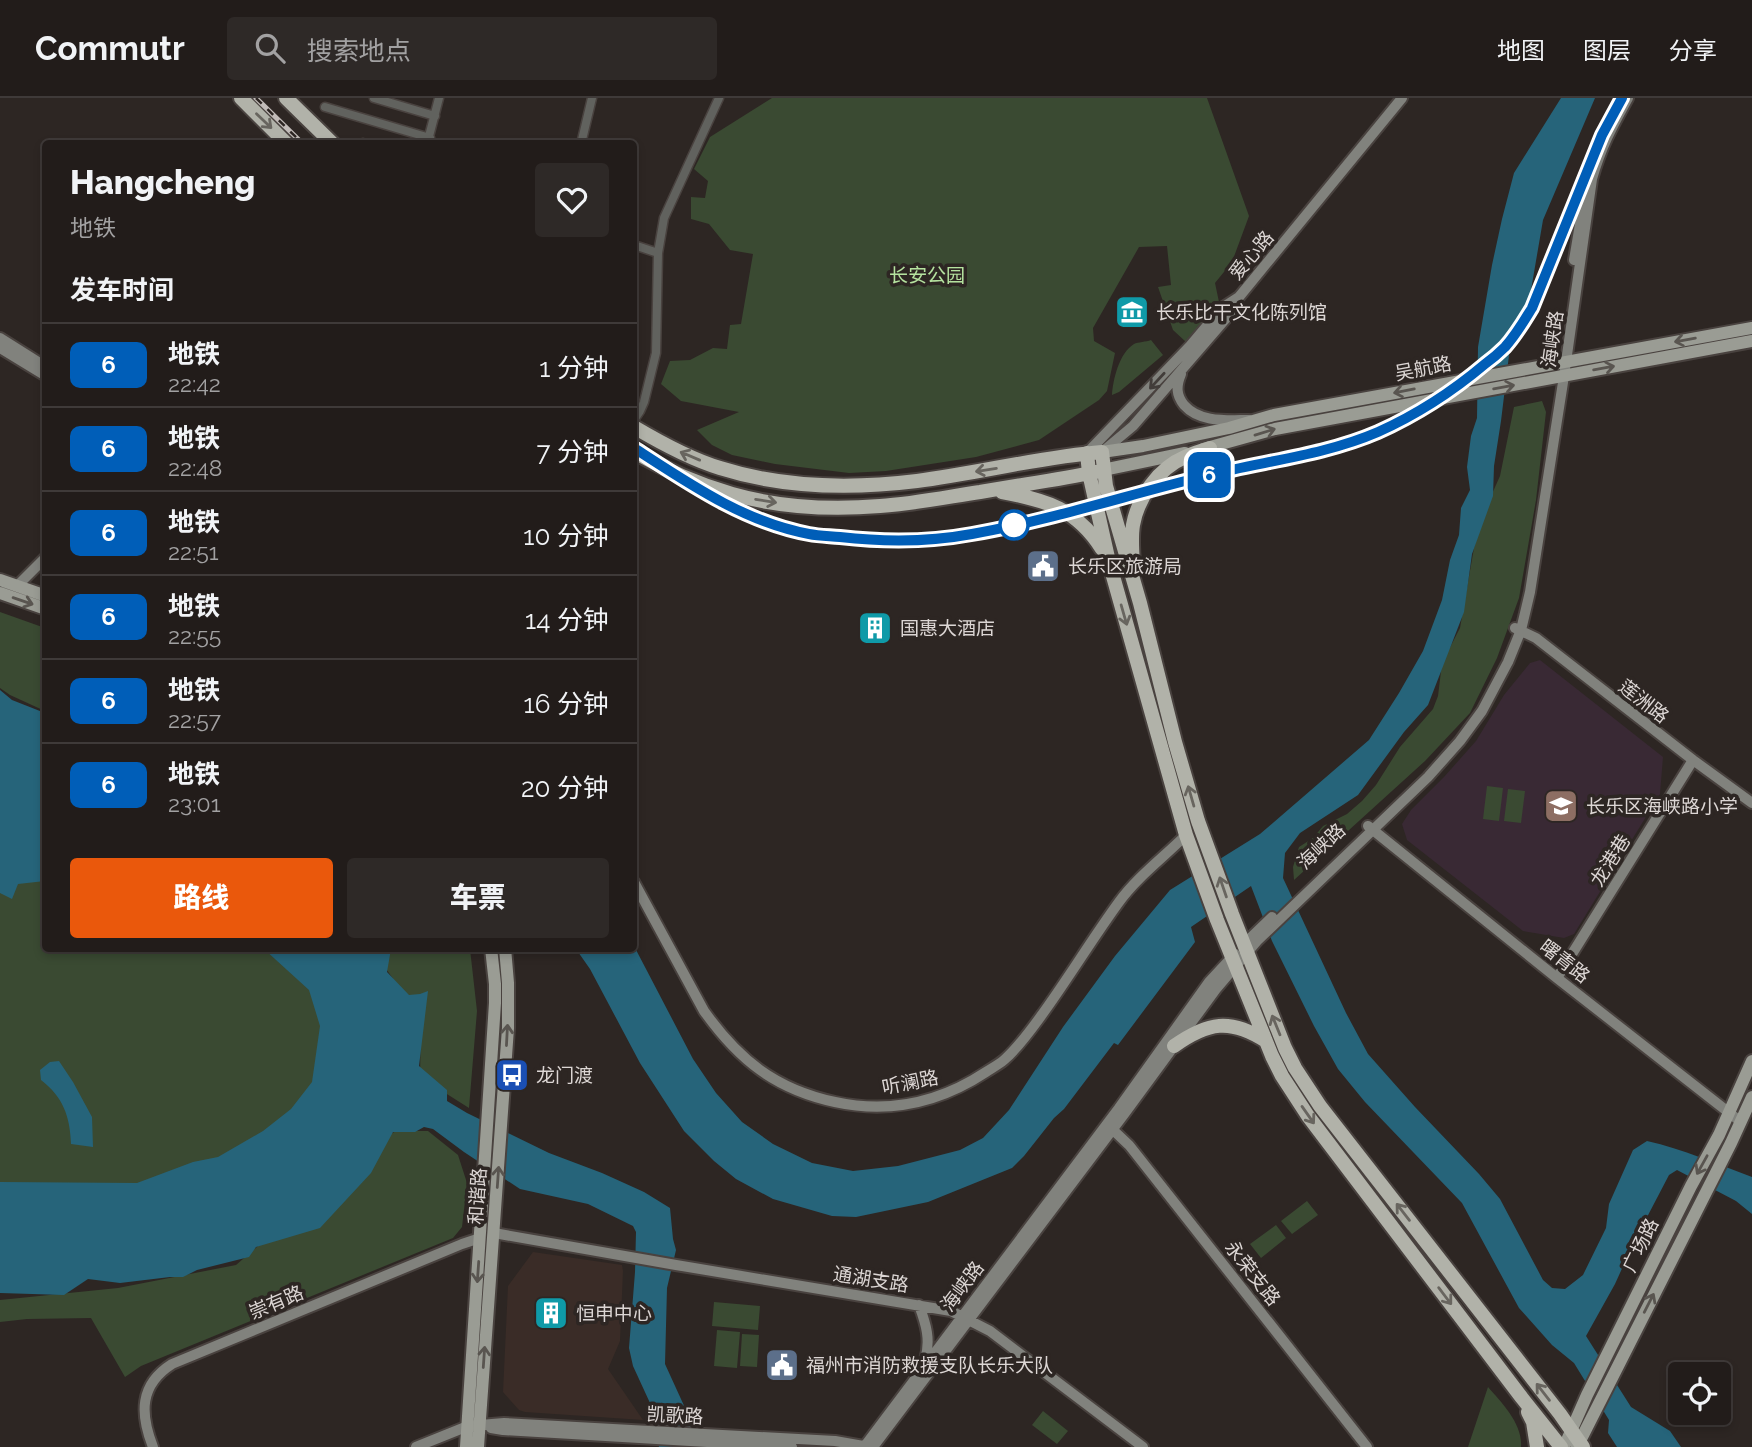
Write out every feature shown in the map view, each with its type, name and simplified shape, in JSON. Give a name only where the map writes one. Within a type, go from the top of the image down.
[{"type":"highway","points":[[241,98],[283,140]]},
{"type":"highway","points":[[286,98],[328,140]]},
{"type":"highway","points":[[637,429],[676,450],[720,468],[759,478],[796,483],[836,485],[916,481],[1102,452],[1096,471],[1109,562],[1186,835],[1217,920],[1282,1076],[1308,1116],[1522,1398],[1563,1447]]},
{"type":"highway","points":[[1133,582],[1133,527],[1140,502],[1151,485],[1172,464],[1183,457],[1210,448]]},
{"type":"highway","points":[[1087,453],[1106,486],[1194,807],[1232,914],[1285,1048],[1320,1106],[1578,1442]]},
{"type":"highway","points":[[637,454],[730,494],[787,504],[852,508],[1038,483],[1096,471]]},
{"type":"highway","points":[[1033,462],[1040,465],[1042,470],[1038,483]]},
{"type":"highway","points":[[990,490],[1037,499],[1060,508],[1090,532],[1109,562]]},
{"type":"highway","points":[[1174,1046],[1208,1027],[1216,1026],[1242,1029],[1266,1041]]},
{"type":"highway","points":[[1522,1398],[1533,1422],[1537,1447]]},
{"type":"main road","name":"吴航路","points":[[1102,452],[1229,428],[1255,420],[1752,328]]},
{"type":"main road","name":"吴航路","points":[[1096,471],[1210,448],[1275,429],[1752,341]]},
{"type":"main road","points":[[1171,440],[1165,447],[1168,453],[1174,456]]},
{"type":"main road","points":[[0,580],[42,595]]},
{"type":"main road","points":[[0,593],[42,608]]},
{"type":"main road","name":"和谐路","points":[[478,1447],[473,1426],[480,1238],[495,1003],[491,952]]},
{"type":"main road","name":"和谐路","points":[[466,1447],[473,1426],[494,1230],[508,1010],[505,952]]},
{"type":"main road","name":"广场路","points":[[1578,1442],[1587,1395],[1730,1113],[1752,1061]]},
{"type":"main road","name":"广场路","points":[[1563,1447],[1578,1442],[1596,1409],[1752,1097]]},
{"type":"street","points":[[374,98],[435,116]]},
{"type":"street","points":[[428,140],[439,98]]},
{"type":"street","points":[[582,140],[592,98]]},
{"type":"street","points":[[637,416],[656,353],[658,253],[664,218],[719,98]]},
{"type":"street","name":"爱心路","points":[[1087,453],[1222,309],[1239,297],[1402,98]]},
{"type":"street","name":"海峡路","points":[[1110,1127],[1209,982],[1234,962],[1424,773],[1460,732],[1492,683],[1518,629],[1592,179],[1605,140],[1628,98]]},
{"type":"street","points":[[325,107],[425,140]]},
{"type":"street","points":[[637,246],[658,253]]},
{"type":"street","points":[[1102,452],[1133,426],[1230,315],[1239,297]]},
{"type":"street","points":[[0,338],[42,364]]},
{"type":"street","points":[[0,348],[42,374]]},
{"type":"street","points":[[1183,369],[1177,389],[1180,399],[1190,411],[1201,417],[1220,420],[1255,420]]},
{"type":"street","points":[[18,586],[42,561]]},
{"type":"street","name":"莲洲路","points":[[1518,629],[1536,638],[1752,803]]},
{"type":"street","name":"龙港巷","points":[[1558,978],[1693,760]]},
{"type":"street","name":"曙青路","points":[[1371,828],[1741,1122]]},
{"type":"street","name":"听澜路","points":[[637,887],[704,1011],[746,1060],[776,1080],[813,1096],[846,1104],[895,1107],[947,1094],[972,1082],[1004,1060],[1068,979],[1124,895],[1186,835]]},
{"type":"street","name":"海峡路","points":[[868,1447],[1174,1046],[1234,962]]},
{"type":"street","name":"永荣支路","points":[[1110,1127],[1129,1145],[1367,1447]]},
{"type":"street","name":"通湖支路","points":[[494,1230],[630,1257],[951,1311],[990,1331],[1143,1447]]},
{"type":"street","name":"崇有路","points":[[153,1447],[145,1423],[145,1402],[151,1384],[172,1364],[480,1238]]},
{"type":"street","points":[[919,1305],[928,1336],[928,1352],[923,1367]]},
{"type":"street","name":"海峡路","points":[[868,1447],[923,1367],[965,1318]]},
{"type":"street","points":[[416,1447],[473,1426]]},
{"type":"street","name":"凯歌路","points":[[473,1426],[503,1430],[700,1438],[792,1447]]},
{"type":"street","name":"凯歌路","points":[[700,1438],[835,1441],[868,1447]]},
{"type":"shaded area","name":"长乐区海峡路小学","points":[[1540,660],[1663,757],[1660,794],[1574,934],[1564,938],[1523,931],[1407,840],[1402,824],[1411,810],[1476,741],[1504,695],[1530,663]]},
{"type":"shaded area","points":[[533,1252],[622,1265],[620,1341],[608,1369],[643,1420],[525,1412],[519,1410],[503,1392],[508,1286]]},
{"type":"green space","name":"长安公园","points":[[772,98],[1207,98],[1249,216],[1232,262],[1215,283],[1219,302],[1186,342],[1173,330],[1158,287],[1171,285],[1167,246],[1139,247],[1093,328],[1094,341],[1115,353],[1107,391],[1099,400],[1039,440],[976,457],[886,471],[849,473],[775,464],[732,455],[712,445],[697,430],[739,412],[681,401],[661,384],[670,361],[690,360],[713,348],[727,349],[730,325],[741,324],[753,254],[730,250],[709,224],[691,219],[691,197],[705,198],[708,181],[694,169],[710,137]]},
{"type":"green space","points":[[1151,340],[1163,355],[1112,395],[1115,375],[1124,354],[1134,344]]},
{"type":"green space","points":[[1542,401],[1546,412],[1536,500],[1519,598],[1497,658],[1470,713],[1425,761],[1294,880],[1293,867],[1299,847],[1313,838],[1323,826],[1347,814],[1362,801],[1376,785],[1400,747],[1433,709],[1438,696],[1442,663],[1460,628],[1474,548],[1487,505],[1500,476],[1514,407]]},
{"type":"green space","points":[[0,612],[42,627],[42,710],[0,688]]},
{"type":"green space","points":[[1487,786],[1503,788],[1499,821],[1483,819]]},
{"type":"green space","points":[[1508,789],[1525,791],[1521,823],[1504,821]]},
{"type":"green space","points":[[0,867],[42,874],[42,952],[294,952],[315,967],[330,1075],[234,1172],[74,1206],[0,1200]]},
{"type":"green space","points":[[383,952],[470,952],[477,1011],[469,1108],[420,1077],[421,1018],[384,966]]},
{"type":"green space","points":[[396,1131],[428,1131],[458,1155],[467,1183],[462,1227],[453,1238],[141,1366],[125,1377],[91,1318],[0,1322],[0,1300],[118,1288],[236,1265],[384,1138]]},
{"type":"green space","points":[[1307,1201],[1318,1215],[1292,1234],[1281,1221]]},
{"type":"green space","points":[[1276,1225],[1286,1238],[1261,1258],[1250,1244]]},
{"type":"green space","points":[[714,1302],[760,1306],[758,1330],[712,1326]]},
{"type":"green space","points":[[717,1330],[740,1332],[737,1368],[714,1366]]},
{"type":"green space","points":[[742,1334],[759,1335],[757,1367],[740,1366]]},
{"type":"green space","points":[[1488,1387],[1515,1422],[1521,1438],[1521,1447],[1468,1447]]},
{"type":"green space","points":[[1043,1411],[1068,1431],[1057,1444],[1032,1425]]},
{"type":"water","points":[[1561,98],[1595,98],[1543,220],[1525,325],[1510,347],[1494,466],[1493,496],[1472,554],[1464,612],[1428,705],[1404,732],[1358,795],[1300,833],[1285,853],[1283,878],[1368,1054],[1500,1199],[1543,1280],[1552,1288],[1565,1289],[1583,1275],[1606,1228],[1609,1204],[1633,1150],[1647,1141],[1687,1152],[1752,1177],[1752,1214],[1736,1201],[1677,1170],[1669,1175],[1586,1336],[1631,1407],[1670,1431],[1681,1447],[1617,1447],[1608,1433],[1609,1420],[1574,1363],[1552,1345],[1519,1308],[1462,1203],[1365,1102],[1338,1069],[1272,941],[1251,886],[1191,927],[1195,942],[1118,1045],[1114,1043],[1064,1109],[1012,1168],[928,1202],[856,1217],[832,1216],[773,1199],[736,1179],[714,1161],[684,1131],[640,1063],[590,969],[578,952],[637,952],[693,1059],[716,1093],[742,1122],[773,1144],[812,1163],[853,1171],[898,1166],[960,1150],[983,1138],[1009,1110],[1063,1027],[1115,956],[1170,890],[1260,834],[1369,740],[1423,651],[1442,600],[1450,560],[1459,535],[1461,508],[1470,490],[1467,467],[1471,436],[1477,418],[1478,347],[1492,265],[1514,173]]},
{"type":"water","points":[[0,690],[12,700],[42,712],[42,881],[18,884],[12,899],[0,893]]},
{"type":"water","points":[[267,952],[390,952],[387,972],[409,995],[428,991],[419,1066],[447,1090],[447,1101],[549,1153],[644,1192],[670,1208],[676,1250],[667,1288],[665,1364],[691,1421],[693,1447],[659,1447],[650,1403],[633,1366],[629,1348],[635,1272],[636,1232],[633,1226],[588,1204],[520,1189],[433,1129],[424,1127],[415,1132],[393,1132],[371,1173],[320,1228],[256,1247],[249,1257],[197,1270],[183,1277],[120,1283],[88,1279],[64,1295],[0,1293],[0,1182],[137,1183],[193,1162],[218,1157],[263,1131],[291,1109],[312,1082],[320,1026],[309,990]]},
{"type":"water","points":[[59,1061],[92,1117],[93,1147],[71,1144],[64,1108],[55,1093],[41,1080],[40,1070],[50,1062]]},
{"type":"railway","points":[[256,98],[299,140]]},
{"type":"metro line","name":"6","points":[[637,450],[676,476],[764,521],[808,534],[874,541],[921,540],[971,535],[1007,527],[1209,475],[1326,449],[1375,433],[1408,418],[1468,379],[1504,348],[1519,329],[1532,308],[1602,135],[1622,98]]},
{"type":"place","name":"长乐比干文化陈列馆","points":[[1132,312]]},
{"type":"place","name":"长乐区旅游局","points":[[1043,566]]},
{"type":"place","name":"国惠大酒店","points":[[875,628]]},
{"type":"place","name":"长乐区海峡路小学","points":[[1561,806]]},
{"type":"place","name":"龙门渡","points":[[512,1075]]},
{"type":"place","name":"恒申中心","points":[[551,1313]]},
{"type":"place","name":"福州市消防救援支队长乐大队","points":[[782,1365]]}]
